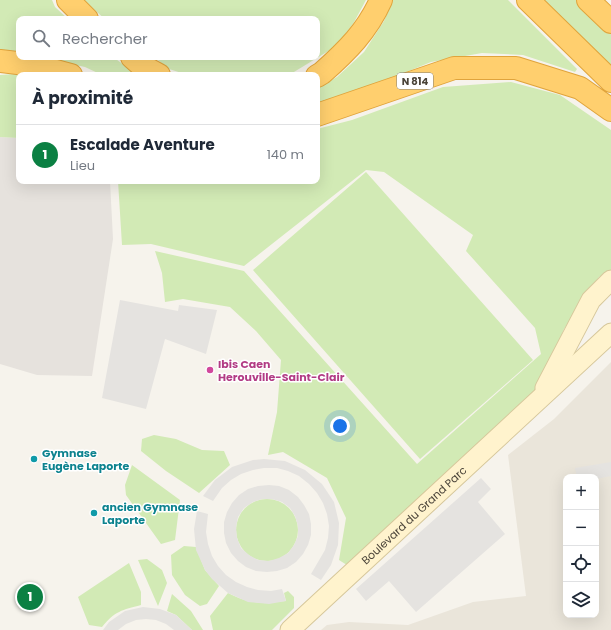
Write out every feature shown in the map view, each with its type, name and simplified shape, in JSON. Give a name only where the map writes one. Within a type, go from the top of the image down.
[{"type":"highway","points":[[68,0],[84,16]]},
{"type":"highway","points":[[320,74],[348,50],[368,25],[381,0]]},
{"type":"highway","points":[[528,0],[611,82]]},
{"type":"highway","points":[[588,0],[611,22]]},
{"type":"highway","points":[[135,60],[154,72]]},
{"type":"highway","points":[[0,61],[34,65],[60,72]]},
{"type":"highway","name":"N 814","points":[[320,114],[454,68],[516,68],[580,88],[611,110]]},
{"type":"street","name":"Boulevard du Grand Parc","points":[[539,400],[591,300],[611,280]]},
{"type":"street","name":"Boulevard du Grand Parc","points":[[290,630],[611,334]]},
{"type":"shaded area","points":[[0,137],[16,138],[16,184],[110,184],[113,239],[92,376],[37,375],[0,364]]},
{"type":"shaded area","points":[[120,300],[178,311],[179,305],[217,310],[206,354],[165,339],[146,409],[102,398]]},
{"type":"shaded area","points":[[611,362],[611,630],[321,630],[327,625],[349,622],[408,625],[473,602],[526,596],[508,455],[554,419]]},
{"type":"shaded area","points":[[264,459],[285,461],[305,470],[322,484],[334,502],[339,523],[338,545],[331,565],[321,580],[311,574],[325,550],[329,526],[327,514],[317,493],[299,476],[277,468],[253,470],[241,474],[231,480],[222,488],[213,501],[203,496],[215,480],[232,467],[253,460]]},
{"type":"shaded area","points":[[611,462],[611,476],[599,478],[599,474],[576,474],[575,468]]},
{"type":"shaded area","points":[[481,478],[491,489],[478,502],[505,534],[416,612],[389,581],[366,601],[356,589]]},
{"type":"shaded area","points":[[258,486],[279,486],[289,490],[298,497],[309,514],[311,535],[303,554],[296,562],[287,568],[277,571],[256,571],[246,567],[231,553],[226,543],[224,522],[232,503],[239,495],[248,489]],"holes":[[[262,499],[272,499],[282,502],[290,508],[295,516],[298,526],[298,536],[288,553],[269,561],[258,560],[241,548],[237,538],[236,527],[238,517],[244,508],[253,502]]]},
{"type":"shaded area","points":[[197,511],[208,514],[206,532],[208,544],[212,556],[226,575],[236,582],[258,590],[271,591],[282,589],[286,601],[269,604],[248,602],[228,593],[212,579],[205,570],[196,550],[194,529]]},
{"type":"shaded area","points":[[143,607],[160,609],[176,615],[192,630],[174,630],[166,624],[156,620],[146,619],[136,620],[126,624],[118,630],[103,630],[109,622],[125,611]]},
{"type":"green space","points":[[0,0],[52,0],[55,7],[65,16],[16,16],[16,54],[0,52]]},
{"type":"green space","points":[[83,0],[366,0],[353,24],[335,47],[320,56],[320,16],[102,16]]},
{"type":"green space","points":[[393,0],[508,0],[577,69],[575,72],[523,55],[482,53],[431,62],[377,84],[320,104],[320,86],[337,77],[364,52],[384,21]]},
{"type":"green space","points":[[542,0],[576,0],[611,34],[611,67]]},
{"type":"green space","points":[[51,60],[117,60],[134,72],[96,72],[85,67]]},
{"type":"green space","points":[[158,60],[314,60],[294,72],[178,72],[169,69]]},
{"type":"green space","points":[[16,74],[16,138],[0,137],[0,75]]},
{"type":"green space","points":[[511,82],[560,95],[611,130],[611,271],[599,277],[564,329],[541,384],[522,410],[350,567],[339,560],[346,518],[327,478],[283,452],[268,455],[277,412],[281,360],[256,331],[230,307],[183,299],[165,302],[162,273],[155,251],[244,271],[417,464],[541,354],[535,328],[466,251],[473,235],[384,172],[366,170],[244,266],[151,244],[122,245],[118,184],[320,184],[320,128],[352,120],[443,87]]},
{"type":"green space","points":[[366,172],[533,360],[420,459],[253,270]]},
{"type":"green space","points":[[154,435],[176,439],[202,450],[224,451],[230,465],[199,493],[166,471],[141,451],[142,439]]},
{"type":"green space","points":[[132,465],[180,500],[175,540],[161,544],[126,495],[125,485]]},
{"type":"green space","points":[[267,499],[279,501],[289,508],[296,518],[298,530],[296,542],[289,552],[279,559],[267,561],[255,559],[245,552],[238,542],[236,530],[238,518],[245,508],[255,501]]},
{"type":"green space","points":[[184,546],[196,547],[205,570],[219,586],[207,604],[200,606],[185,595],[172,575],[171,555]]},
{"type":"green space","points":[[147,559],[162,570],[167,583],[158,606],[138,560]]},
{"type":"green space","points":[[129,563],[141,592],[141,605],[115,614],[102,627],[89,625],[78,597]]},
{"type":"green space","points":[[288,591],[294,597],[294,608],[272,630],[213,630],[210,616],[228,593],[243,600],[263,603],[286,601],[284,593]]},
{"type":"green space","points":[[172,594],[191,611],[203,630],[192,630],[176,615],[167,611]]},
{"type":"place","name":"Ibis Caen Herouville-Saint-Clair","points":[[210,370]]},
{"type":"place","name":"Gymnase Eugène Laporte","points":[[34,459]]},
{"type":"place","name":"ancien Gymnase Laporte","points":[[94,513]]},
{"type":"place","name":"Escalade Aventure","points":[[30,597]]}]
